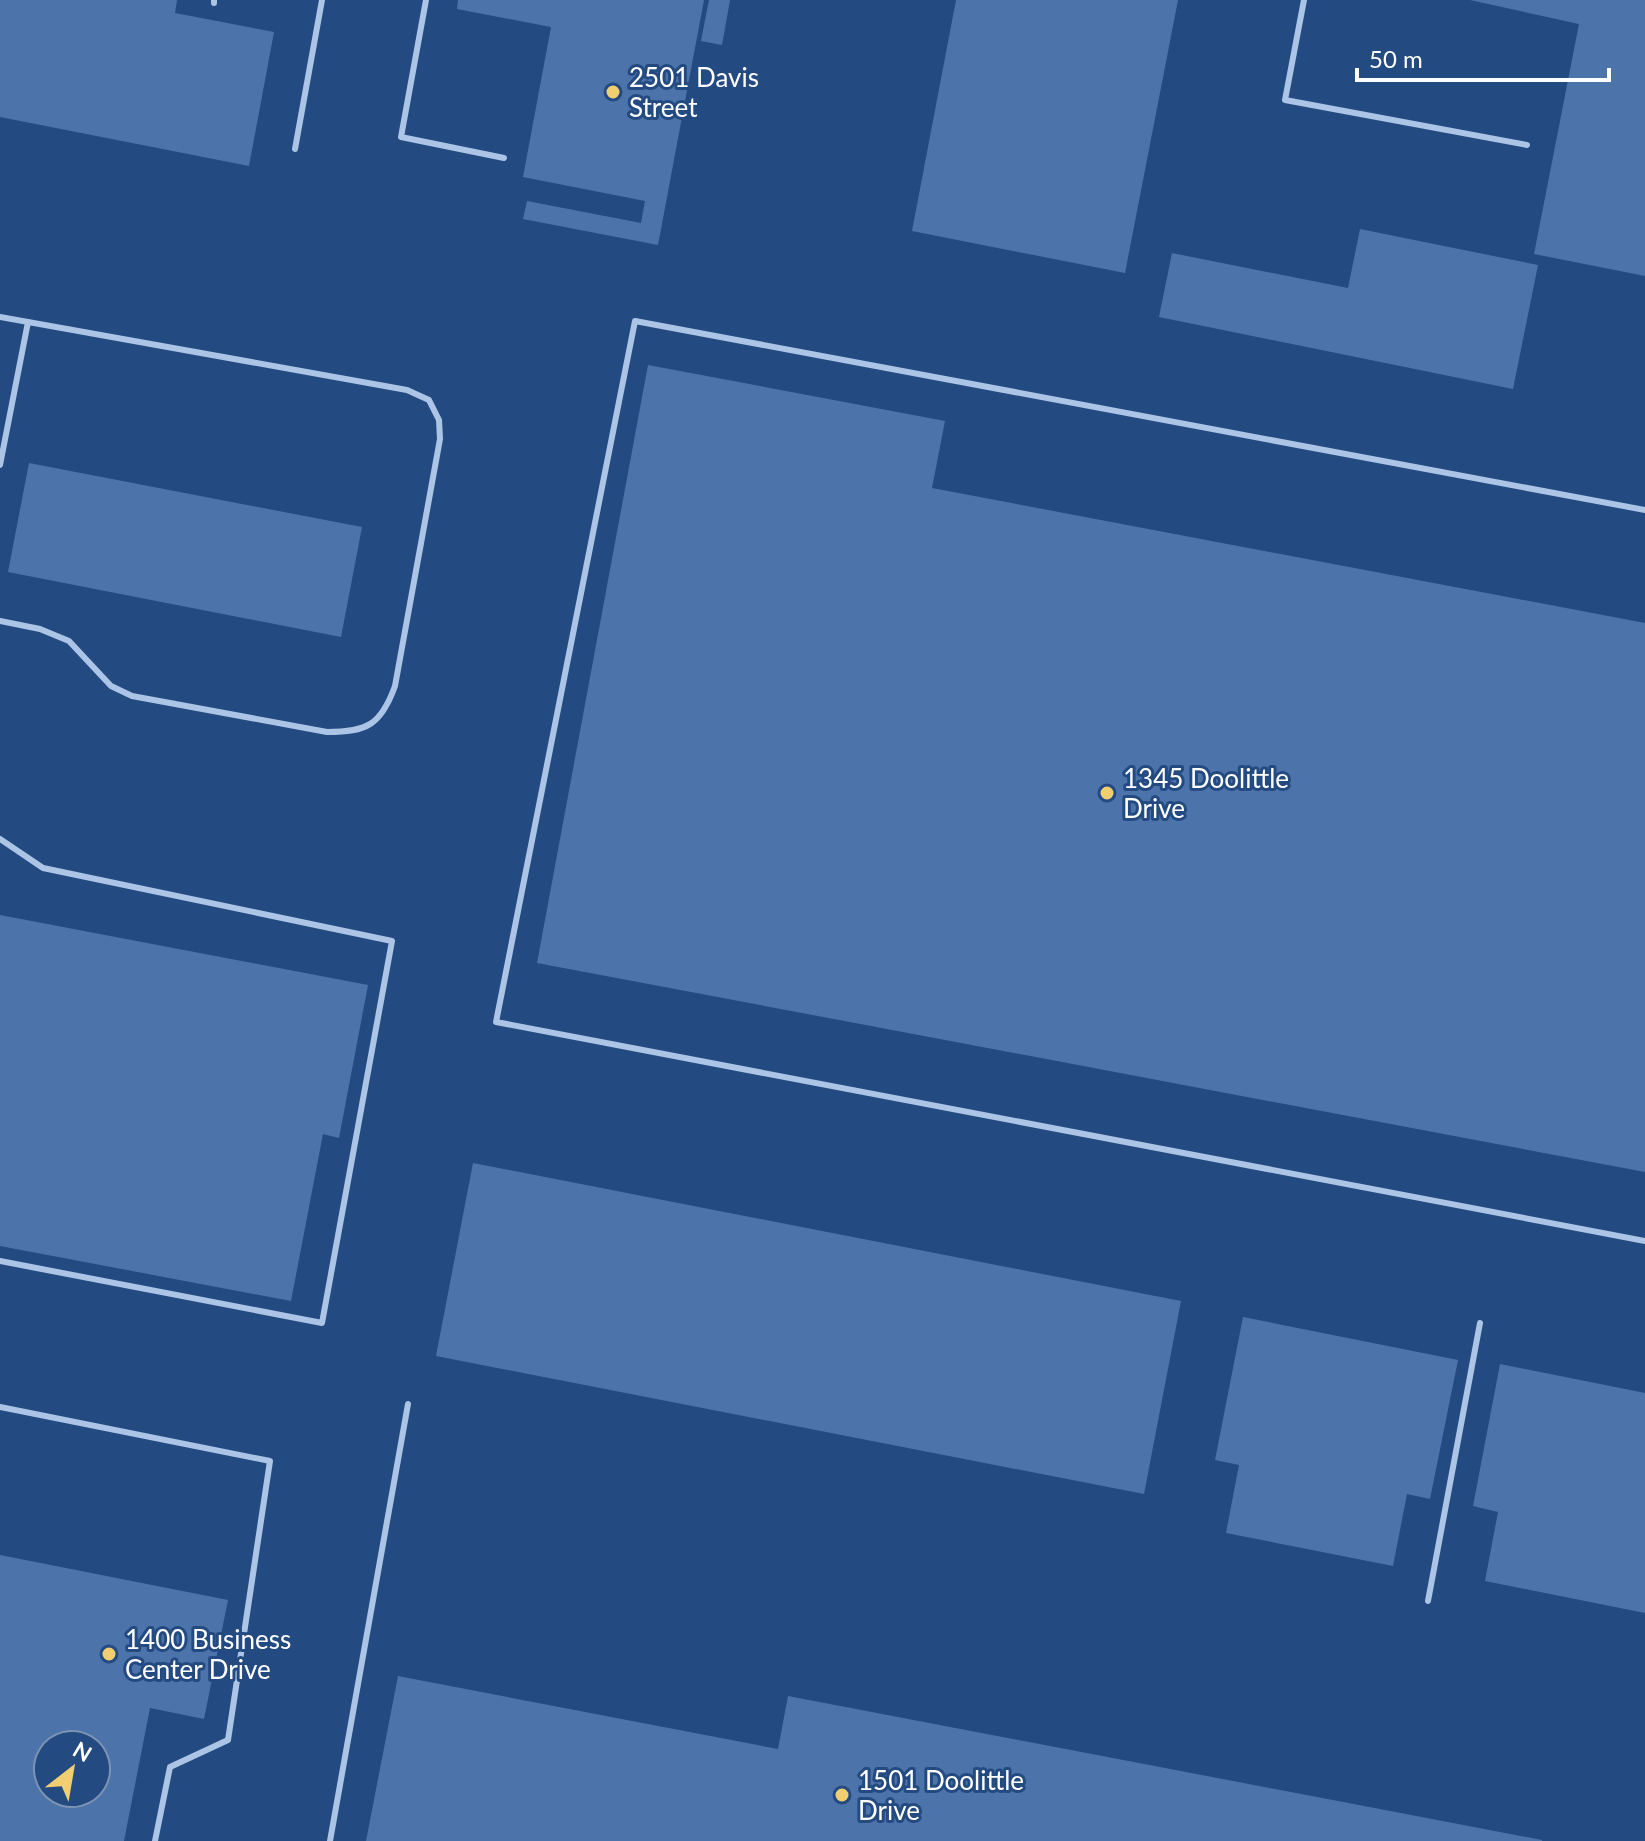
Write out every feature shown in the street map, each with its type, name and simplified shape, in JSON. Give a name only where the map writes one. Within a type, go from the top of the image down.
[{"type":"lane","points":[[295,149],[322,0]]},
{"type":"lane","points":[[426,0],[401,137],[504,158]]},
{"type":"lane","points":[[1304,0],[1285,100],[1527,145]]},
{"type":"lane","points":[[0,621],[40,629],[69,641],[111,686],[132,696],[327,732],[351,732],[374,723],[387,707],[395,686],[440,439],[439,420],[429,400],[407,390],[1,317]]},
{"type":"lane","points":[[1645,510],[635,321],[496,1022],[1645,1241]]},
{"type":"lane","points":[[0,465],[28,322]]},
{"type":"lane","points":[[0,839],[43,868],[392,941],[322,1323],[0,1261]]},
{"type":"lane","points":[[1428,1601],[1480,1323]]},
{"type":"lane","points":[[330,1841],[408,1404]]},
{"type":"lane","points":[[0,1407],[270,1461],[228,1740],[170,1767],[155,1841]]},
{"type":"building","points":[[0,0],[177,0],[175,13],[274,32],[249,166],[0,117]]},
{"type":"building","name":"2501 Davis Street","points":[[458,0],[704,0],[658,245],[523,219],[527,201],[641,223],[645,201],[523,177],[551,27],[457,9]]},
{"type":"building","points":[[709,0],[730,0],[722,45],[701,41]]},
{"type":"building","points":[[956,0],[1178,0],[1125,273],[912,231]]},
{"type":"building","points":[[1470,0],[1645,0],[1645,276],[1534,254],[1579,24]]},
{"type":"building","points":[[1360,229],[1538,265],[1513,389],[1159,317],[1172,253],[1348,288]]},
{"type":"building","name":"1345 Doolittle Drive","points":[[648,365],[945,421],[932,488],[1645,623],[1645,1172],[537,963]]},
{"type":"building","points":[[29,463],[362,527],[341,637],[8,572]]},
{"type":"building","points":[[0,915],[368,985],[339,1138],[323,1134],[291,1301],[0,1246]]},
{"type":"building","points":[[473,1163],[1181,1301],[1144,1494],[436,1356]]},
{"type":"building","points":[[1243,1317],[1458,1360],[1430,1499],[1407,1494],[1393,1566],[1226,1533],[1239,1465],[1215,1460]]},
{"type":"building","points":[[1500,1364],[1645,1393],[1645,1613],[1485,1581],[1498,1512],[1473,1506]]},
{"type":"building","name":"1400 Business Center Drive","points":[[0,1555],[228,1600],[204,1719],[150,1708],[124,1841],[0,1841]]},
{"type":"building","name":"1501 Doolittle Drive","points":[[398,1676],[778,1749],[788,1696],[1542,1841],[366,1841]]},
{"type":"place","name":"2501 Davis Street","points":[[613,92]]},
{"type":"place","name":"1345 Doolittle Drive","points":[[1107,793]]},
{"type":"place","name":"1400 Business Center Drive","points":[[109,1654]]},
{"type":"place","name":"1501 Doolittle Drive","points":[[842,1795]]}]
